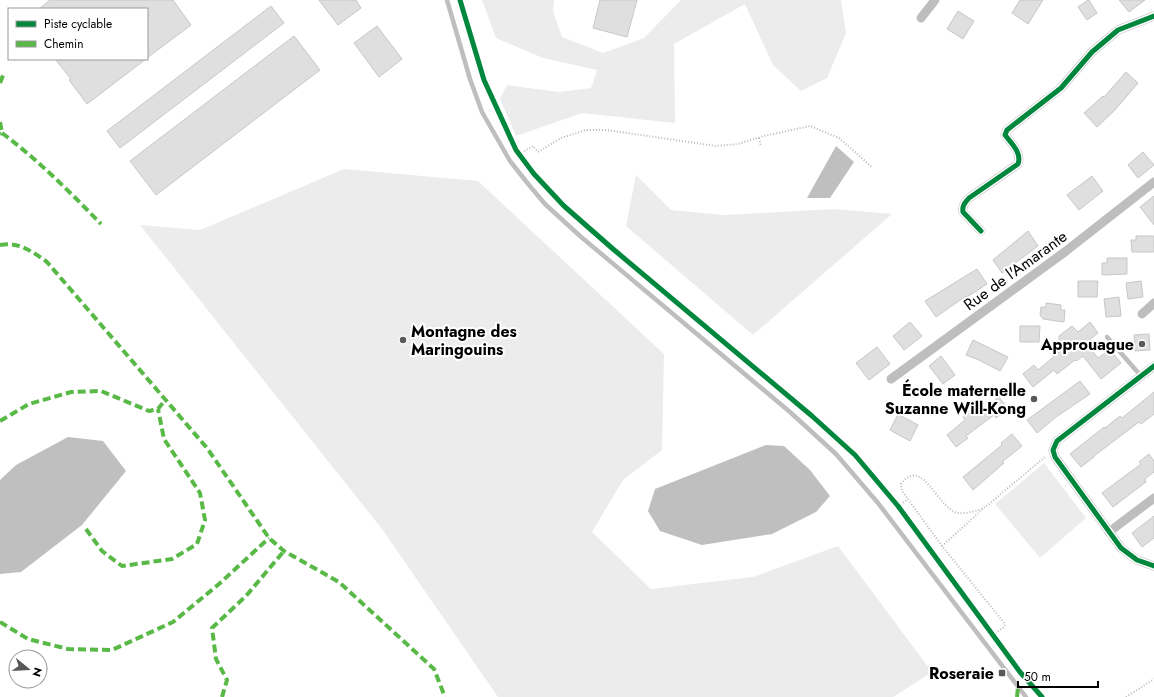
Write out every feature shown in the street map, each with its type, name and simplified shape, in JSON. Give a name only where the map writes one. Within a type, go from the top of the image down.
[{"type":"street","points":[[921,18],[935,0]]},
{"type":"street","points":[[981,231],[963,212],[962,208],[964,203],[969,198],[1018,164],[1020,158],[1005,135],[1007,130],[1061,88],[1092,52],[1118,30],[1154,16]]},
{"type":"street","name":"Rue de l'Amarante","points":[[891,378],[1066,251],[1154,182]]},
{"type":"street","points":[[1142,314],[1154,304]]},
{"type":"street","points":[[1154,366],[1057,441],[1053,450],[1055,457],[1120,548],[1137,560],[1154,566]]},
{"type":"street","points":[[1109,532],[1154,498]]},
{"type":"lane","points":[[447,0],[470,78],[482,112],[510,161],[529,185],[545,204],[580,236],[790,412],[836,454],[878,503],[1026,697]]},
{"type":"lane","points":[[1107,337],[1141,376]]},
{"type":"path","points":[[519,154],[533,146],[538,152],[560,138],[586,130],[608,130],[716,146],[738,144],[810,126],[839,138],[872,167]]},
{"type":"path","points":[[758,138],[761,146]]},
{"type":"path","points":[[942,546],[984,508],[1053,450]]},
{"type":"path","points":[[984,508],[963,513],[953,512],[921,477],[912,474],[906,477],[901,484],[902,492],[942,546],[1005,624],[1004,627],[993,635]]},
{"type":"path","points":[[898,506],[908,499]]},
{"type":"path","points":[[1126,697],[1154,679]]},
{"type":"shaded area","points":[[482,0],[554,0],[553,11],[562,37],[603,53],[644,38],[681,0],[841,0],[846,33],[827,78],[801,91],[773,65],[745,4],[674,44],[675,123],[582,113],[516,136],[500,99],[507,85],[559,92],[591,88],[597,70],[543,58],[496,38]]},
{"type":"shaded area","points":[[836,146],[854,162],[830,198],[807,198]]},
{"type":"shaded area","points":[[344,169],[478,181],[664,354],[662,450],[623,480],[592,532],[651,589],[753,577],[838,546],[932,672],[893,697],[498,697],[382,529],[140,225],[200,230]]},
{"type":"shaded area","points":[[636,175],[671,210],[724,215],[833,209],[892,214],[753,335],[626,226]]},
{"type":"shaded area","points":[[68,437],[103,441],[126,471],[82,525],[21,572],[0,574],[0,480],[16,465]]},
{"type":"shaded area","points":[[766,445],[784,446],[810,470],[830,496],[816,512],[772,534],[702,545],[660,531],[648,511],[655,489]]},
{"type":"shaded area","points":[[1044,463],[1086,518],[1040,558],[995,504]]},
{"type":"building","points":[[50,0],[173,0],[191,25],[148,57],[148,8],[40,8]]},
{"type":"building","points":[[319,0],[356,0],[361,8],[338,25]]},
{"type":"building","points":[[600,0],[637,0],[627,37],[593,28]]},
{"type":"building","points":[[1020,0],[1043,0],[1028,24],[1012,13]]},
{"type":"building","points":[[1088,0],[1097,13],[1087,20],[1078,7]]},
{"type":"building","points":[[1119,0],[1145,0],[1129,12]]},
{"type":"building","points":[[271,6],[284,23],[120,148],[107,131]]},
{"type":"building","points":[[958,11],[974,21],[963,39],[947,29]]},
{"type":"building","points":[[377,26],[402,59],[379,77],[354,43]]},
{"type":"building","points":[[294,36],[320,70],[156,195],[130,161]]},
{"type":"building","points":[[56,60],[145,60],[87,104],[69,80],[71,79]]},
{"type":"building","points":[[1126,72],[1138,83],[1115,110],[1097,127],[1084,113],[1103,96],[1104,97]]},
{"type":"building","points":[[1143,152],[1154,165],[1138,178],[1128,165]]},
{"type":"building","points":[[1092,176],[1103,191],[1079,210],[1067,195]]},
{"type":"building","points":[[1154,196],[1154,225],[1140,207]]},
{"type":"building","points":[[1028,231],[1038,246],[1002,273],[993,260]]},
{"type":"building","points":[[1136,236],[1154,236],[1154,252],[1132,252],[1131,240],[1136,240]]},
{"type":"building","points":[[1107,258],[1127,258],[1127,274],[1102,275],[1102,263],[1107,263]]},
{"type":"building","points":[[977,269],[987,284],[967,297],[966,296],[936,317],[925,301]]},
{"type":"building","points":[[1078,281],[1098,281],[1097,297],[1078,297]]},
{"type":"building","points":[[1141,281],[1143,297],[1128,299],[1126,283]]},
{"type":"building","points":[[1119,297],[1121,316],[1106,317],[1104,299]]},
{"type":"building","points":[[1046,303],[1061,305],[1061,310],[1065,310],[1064,322],[1043,319],[1040,315],[1041,307],[1046,307]]},
{"type":"building","points":[[910,322],[922,336],[904,350],[893,336]]},
{"type":"building","points":[[1090,322],[1098,333],[1086,343],[1098,358],[1108,351],[1111,351],[1121,363],[1101,379],[1083,356],[1076,361],[1075,360],[1057,374],[1054,370],[1033,387],[1023,374],[1034,365],[1038,370],[1065,347],[1059,339],[1059,336],[1072,326],[1078,332]]},
{"type":"building","points":[[1020,326],[1040,326],[1039,342],[1020,342]]},
{"type":"building","name":"Approuague","points":[[1149,334],[1150,350],[1135,351],[1134,335]]},
{"type":"building","points":[[973,340],[1008,357],[1000,371],[966,355]]},
{"type":"building","points":[[877,347],[890,364],[869,380],[856,363]]},
{"type":"building","points":[[941,356],[955,375],[943,384],[929,366]]},
{"type":"building","points":[[1080,381],[1090,394],[1056,417],[1037,433],[1027,420]]},
{"type":"building","points":[[1154,392],[1154,414],[1141,424],[1139,422],[1081,467],[1070,454],[1104,427],[1105,428],[1120,416],[1122,418]]},
{"type":"building","points":[[999,397],[1008,409],[996,418],[994,415],[966,436],[968,438],[956,447],[947,435],[965,420],[963,417],[975,408],[978,413]]},
{"type":"building","points":[[898,414],[918,425],[910,441],[890,430]]},
{"type":"building","points":[[1012,434],[1022,446],[1002,462],[1004,463],[973,490],[963,477],[1002,445],[1001,443]]},
{"type":"building","points":[[1149,454],[1154,461],[1154,472],[1145,479],[1146,482],[1113,507],[1102,493],[1141,464],[1139,462]]},
{"type":"building","points":[[1154,516],[1154,538],[1142,547],[1132,533]]},
{"type":"marked path","points":[[0,83],[4,73]]},
{"type":"marked path","points":[[0,122],[2,133],[0,134]]},
{"type":"marked path","points":[[2,133],[41,165],[101,224]]},
{"type":"marked path","points":[[0,245],[7,244],[25,248],[47,262],[207,448],[269,538],[284,551],[339,582],[434,669],[445,697]]},
{"type":"marked path","points":[[0,421],[29,404],[71,392],[101,391],[149,411],[158,409],[165,400]]},
{"type":"marked path","points":[[86,529],[102,551],[122,566],[172,559],[197,544],[205,520],[200,493],[164,439],[158,409]]},
{"type":"marked path","points":[[0,622],[28,639],[68,649],[112,650],[173,622],[219,584],[269,538]]},
{"type":"marked path","points":[[222,697],[227,680],[216,659],[212,628],[246,596],[284,551]]},
{"type":"marked path","points":[[1017,697],[1018,687]]},
{"type":"cycle path","points":[[460,0],[484,80],[516,150],[534,174],[564,206],[613,249],[812,416],[855,455],[898,506],[1020,672],[1042,697]]},
{"type":"cycle path","points":[[981,231],[963,212],[964,204],[969,198],[1018,164],[1019,156],[1005,135],[1007,130],[1061,88],[1092,52],[1118,30],[1154,16]]},
{"type":"cycle path","points":[[1154,366],[1057,441],[1053,450],[1055,457],[1121,548],[1137,560],[1154,566]]},
{"type":"place","name":"Montagne des Maringouins","points":[[403,340]]},
{"type":"place","name":"Approuague","points":[[1142,344]]},
{"type":"place","name":"École maternelle Suzanne Will-Kong","points":[[1034,399]]},
{"type":"place","name":"Roseraie","points":[[1002,673]]}]
